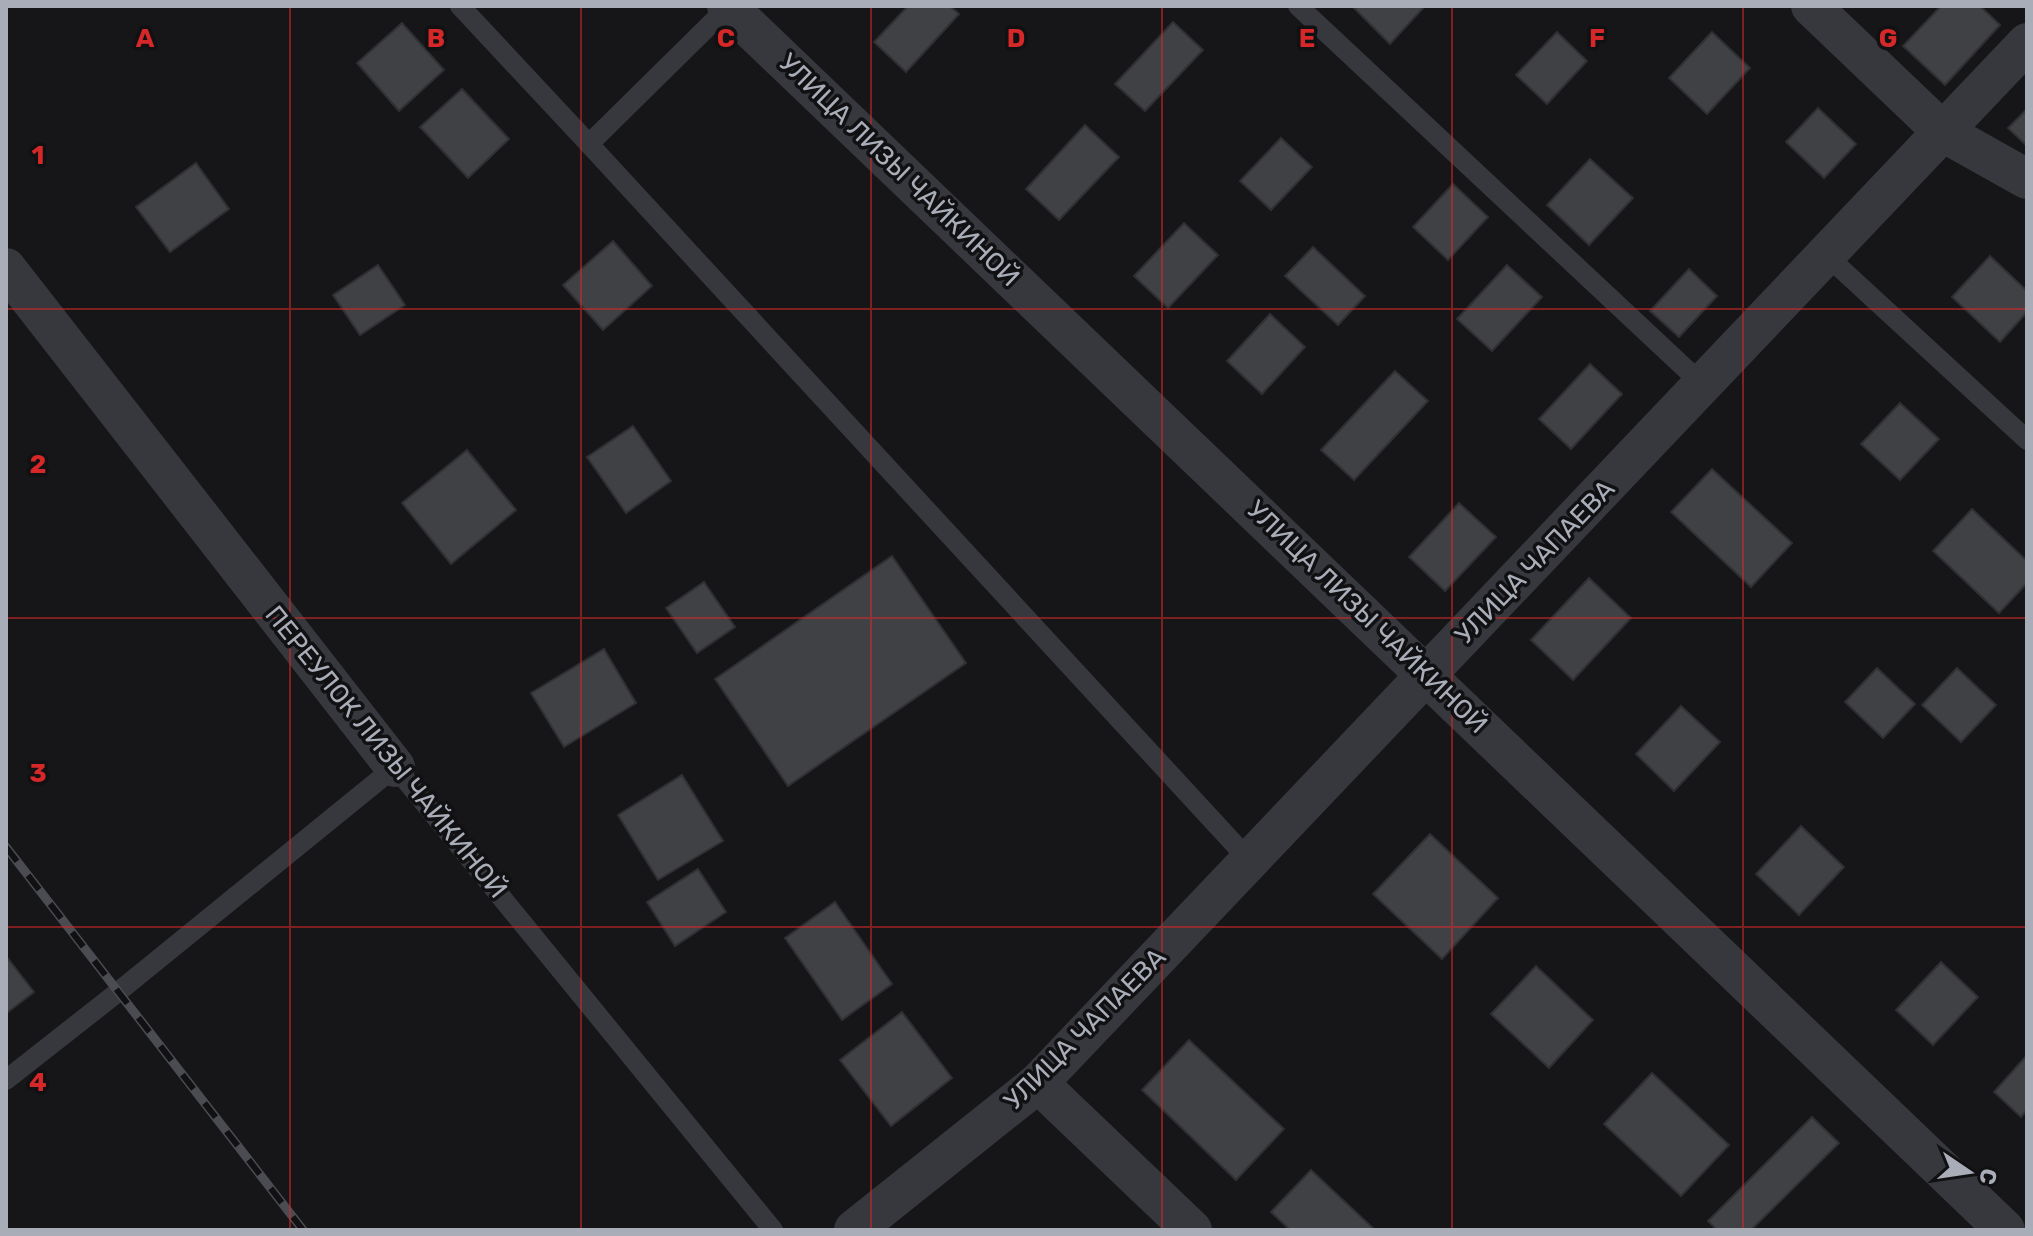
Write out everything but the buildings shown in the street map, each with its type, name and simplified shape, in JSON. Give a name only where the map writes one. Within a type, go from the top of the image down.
[{"type":"street","name":"УЛИЦА ЛИЗЫ ЧАЙКИНОЙ","points":[[728,6],[2005,1230]]},
{"type":"street","points":[[1811,6],[1943,132],[2027,179]]},
{"type":"street","name":"УЛИЦА ЧАПАЕВА","points":[[854,1230],[1038,1083],[2027,43]]},
{"type":"street","name":"ПЕРЕУЛОК ЛИЗЫ ЧАЙКИНОЙ","points":[[6,268],[395,767]]},
{"type":"street","points":[[1038,1083],[1192,1230]]},
{"type":"lane","points":[[460,6],[1250,861]]},
{"type":"lane","points":[[589,144],[728,6]]},
{"type":"lane","points":[[1298,6],[1703,385]]},
{"type":"lane","points":[[1826,255],[2027,440]]},
{"type":"lane","points":[[6,1080],[395,767]]},
{"type":"lane","name":"ПЕРЕУЛОК ЛИЗЫ ЧАЙКИНОЙ","points":[[395,767],[773,1230]]},
{"type":"railway","points":[[6,847],[303,1230]]}]
